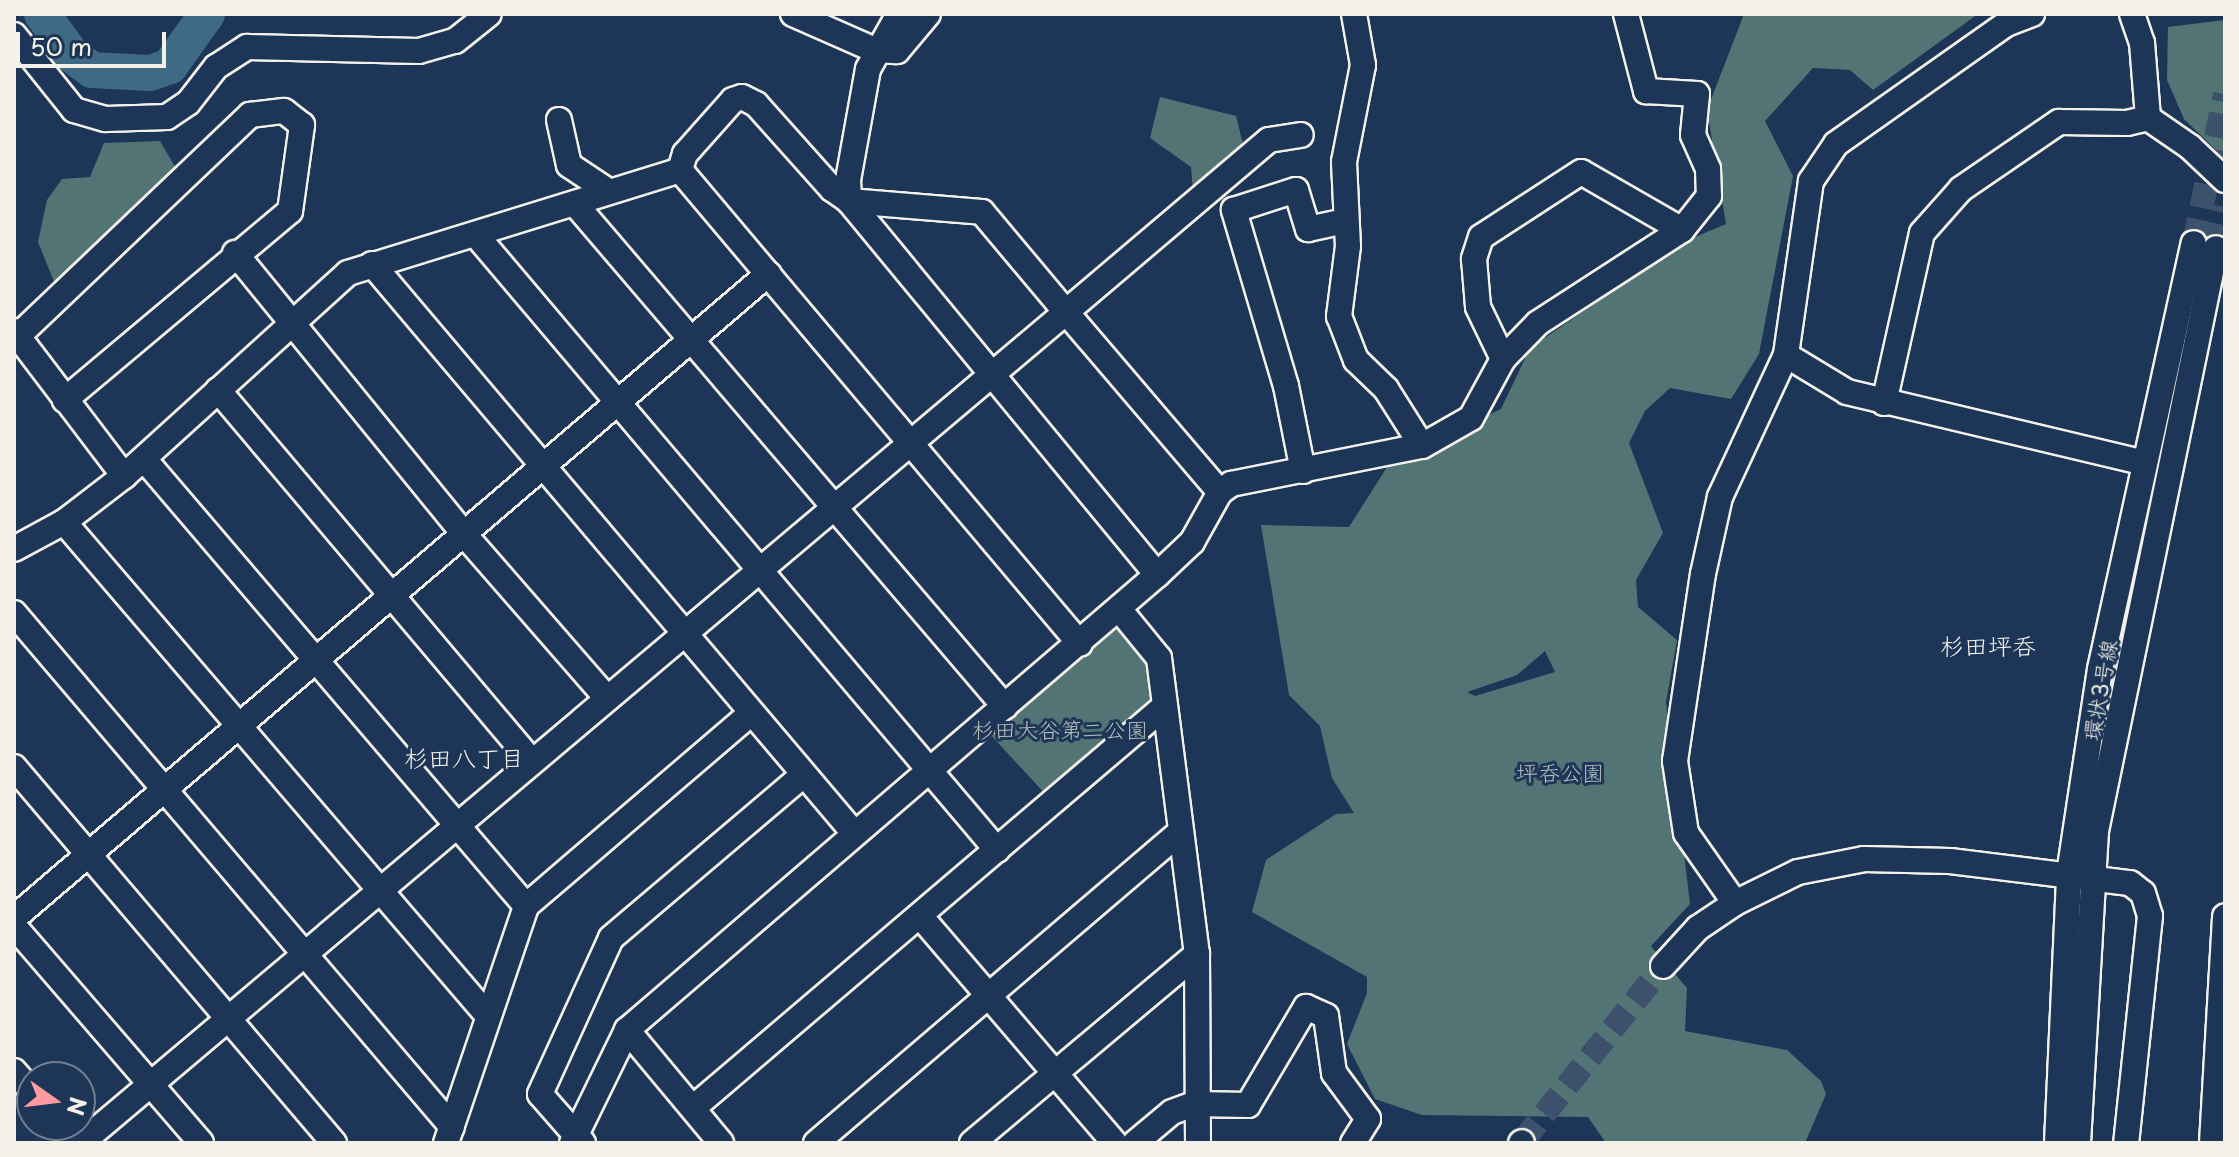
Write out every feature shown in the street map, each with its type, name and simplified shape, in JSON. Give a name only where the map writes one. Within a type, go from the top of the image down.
[{"type":"street","points":[[14,35],[74,110],[106,119],[167,117],[188,103],[216,67],[247,47],[419,51],[455,41],[489,14]]},
{"type":"street","points":[[793,14],[875,50],[897,51],[928,14]]},
{"type":"street","points":[[849,201],[850,166],[875,50],[899,14]]},
{"type":"street","points":[[1354,14],[1363,65],[1347,125],[1344,162],[1348,246],[1339,316],[1356,360],[1386,389],[1422,446]]},
{"type":"street","points":[[803,775],[611,938],[540,1094],[577,1140],[627,1030],[1157,575],[1192,542],[1220,492],[1231,484],[1422,446],[1471,418],[1503,359],[1538,323],[1682,230],[1709,196],[1708,169],[1693,135],[1697,94],[1646,91],[1626,14]]},
{"type":"street","points":[[1735,903],[1686,833],[1675,761],[1703,574],[1720,497],[1786,355],[1811,181],[1836,144],[2006,24],[2032,14]]},
{"type":"street","points":[[2146,14],[2134,14],[2142,43],[2148,118],[2225,180]]},
{"type":"street","points":[[680,170],[685,154],[733,100],[742,97],[756,104],[832,189],[849,201],[1157,575]]},
{"type":"street","points":[[65,400],[235,253],[290,211],[302,125],[284,111],[250,115],[17,332],[65,400],[124,476]]},
{"type":"street","points":[[1884,403],[1922,233],[1939,209],[2059,122],[2127,123],[2148,118]]},
{"type":"street","points":[[559,120],[569,165],[608,191]]},
{"type":"street","points":[[78,1143],[229,1021],[907,441],[1066,312],[1269,140],[1301,135]]},
{"type":"street","points":[[14,549],[64,522],[124,476],[348,273],[443,240],[476,235],[680,170]]},
{"type":"street","points":[[680,170],[1080,644]]},
{"type":"street","points":[[1503,359],[1478,307],[1474,259],[1481,237],[1581,172],[1682,230]]},
{"type":"street","points":[[1303,471],[1286,386],[1234,210],[1296,190],[1308,229],[1345,221]]},
{"type":"street","points":[[849,201],[982,212],[1220,492]]},
{"type":"street","points":[[576,205],[1005,707]]},
{"type":"street","points":[[476,235],[997,850]]},
{"type":"street","name":"環状3号線","points":[[2057,1143],[2080,876],[2100,669],[2145,463],[2205,246],[2122,686],[2080,876],[2078,1143]]},
{"type":"street","points":[[235,253],[289,325],[463,533],[607,698]]},
{"type":"street","points":[[372,264],[540,468],[854,833]]},
{"type":"street","points":[[14,918],[314,659],[694,341],[768,274]]},
{"type":"street","points":[[1786,355],[1847,392],[2145,463]]},
{"type":"street","points":[[218,390],[532,761]]},
{"type":"street","points":[[144,459],[526,906]]},
{"type":"street","points":[[64,522],[378,892],[488,1016]]},
{"type":"street","points":[[1119,609],[1159,658],[1197,954],[1194,1104],[1198,1143]]},
{"type":"street","points":[[14,613],[305,956],[449,1135]]},
{"type":"street","points":[[693,1108],[921,917],[1165,706]]},
{"type":"street","points":[[449,1135],[526,906],[750,714]]},
{"type":"street","points":[[14,767],[334,1143]]},
{"type":"street","points":[[816,1143],[1180,832]]},
{"type":"street","points":[[1663,966],[1698,928],[1735,903],[1798,872],[1864,859],[1950,861],[2130,883],[2143,893],[2150,916],[2126,1143]]},
{"type":"street","points":[[2212,1143],[2222,1066],[2225,916]]},
{"type":"street","points":[[921,917],[1115,1143]]},
{"type":"street","points":[[14,926],[201,1143]]},
{"type":"street","points":[[972,1143],[1197,954]]},
{"type":"street","points":[[1135,1143],[1172,1112],[1194,1104],[1248,1105],[1306,1007],[1326,1016],[1334,1073],[1368,1119],[1353,1143]]},
{"type":"street","points":[[627,1030],[721,1143]]},
{"type":"green space","name":"坪呑公園","points":[[1744,14],[1978,14],[1873,90],[1850,70],[1813,68],[1765,121],[1793,176],[1759,354],[1731,399],[1670,388],[1645,411],[1629,443],[1663,533],[1636,580],[1638,607],[1677,640],[1666,702],[1690,904],[1651,946],[1687,988],[1685,1031],[1787,1050],[1821,1081],[1826,1094],[1805,1143],[1606,1143],[1588,1117],[1422,1115],[1375,1099],[1347,1044],[1367,993],[1367,977],[1252,912],[1266,860],[1336,814],[1354,813],[1332,778],[1320,726],[1289,695],[1261,525],[1349,527],[1389,464],[1501,409],[1530,348],[1688,240],[1726,224],[1707,110]],"holes":[[[1545,651],[1555,672],[1475,696],[1467,692],[1517,675]]]},
{"type":"green space","points":[[2225,20],[2225,159],[2184,119],[2167,80],[2168,27]]},
{"type":"green space","points":[[1160,97],[1236,116],[1244,148],[1193,192],[1191,167],[1150,138]]},
{"type":"green space","points":[[160,141],[178,172],[55,284],[38,242],[47,200],[62,179],[90,177],[104,143]]},
{"type":"green space","name":"杉田大谷第二公園","points":[[1115,625],[1151,666],[1153,710],[1049,798],[987,731]]},
{"type":"waterway","points":[[42,14],[72,55],[92,70],[150,73],[170,66],[207,14]]},
{"type":"tunnel","points":[[2194,243],[2225,94]]},
{"type":"tunnel","points":[[2216,248],[2225,207]]},
{"type":"tunnel","points":[[1522,1142],[1663,966]]},
{"type":"district","name":"杉田坪呑","points":[[1988,646]]},
{"type":"district","name":"杉田八丁目","points":[[464,758]]}]
